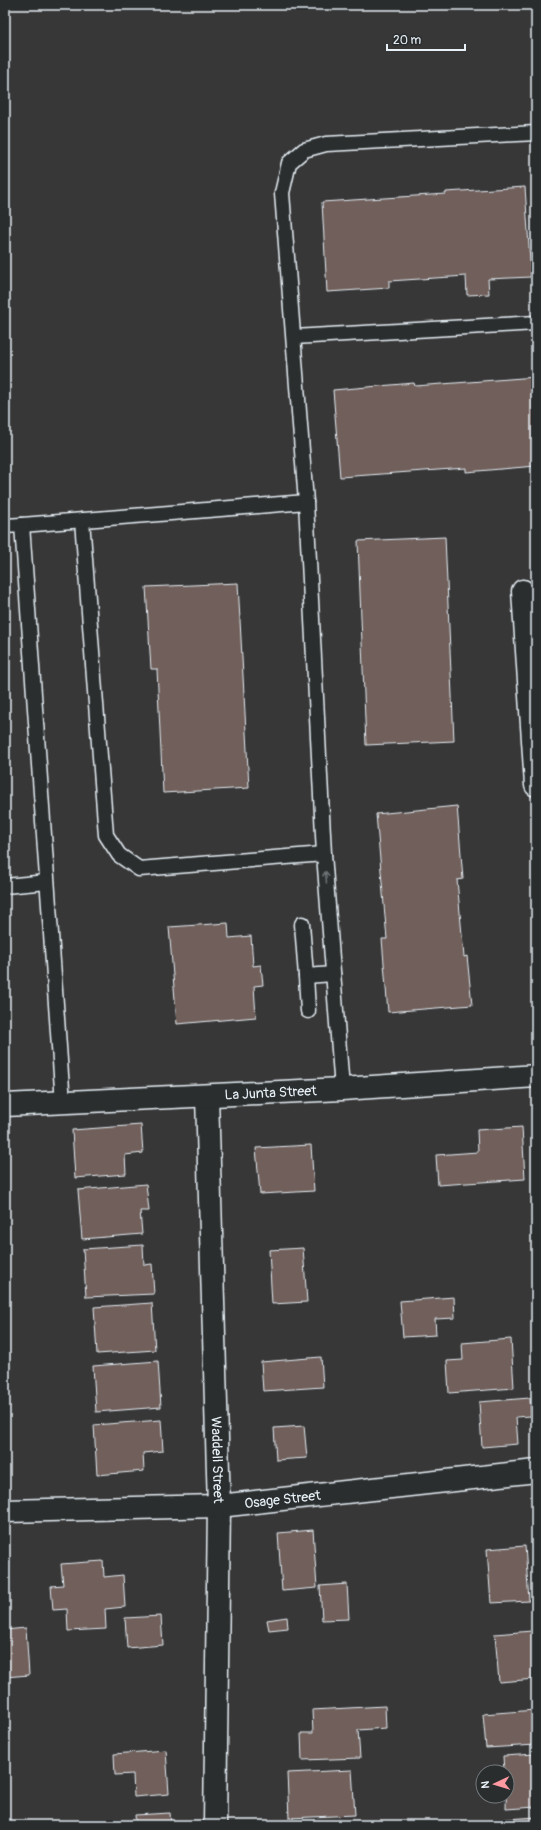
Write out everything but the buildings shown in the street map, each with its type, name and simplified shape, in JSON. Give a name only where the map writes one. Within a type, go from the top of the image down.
[{"type":"street","points":[[523,591],[536,785]]},
{"type":"street","name":"La Junta Street","points":[[5,1105],[207,1096],[536,1076]]},
{"type":"street","name":"Waddell Street","points":[[207,1096],[219,1506],[215,1825]]},
{"type":"street","name":"Osage Street","points":[[5,1511],[219,1506],[536,1472]]},
{"type":"lane","points":[[342,1088],[324,854],[306,502],[282,193],[289,163],[304,150],[326,144],[536,133]]},
{"type":"lane","points":[[294,337],[536,323]]},
{"type":"lane","points":[[5,526],[306,502]]},
{"type":"lane","points":[[82,520],[106,835],[119,855],[139,869],[324,854]]},
{"type":"lane","points":[[22,525],[63,1103]]},
{"type":"lane","points":[[5,886],[47,882]]},
{"type":"lane","points":[[302,924],[308,1010]]},
{"type":"lane","points":[[306,976],[333,974]]}]
